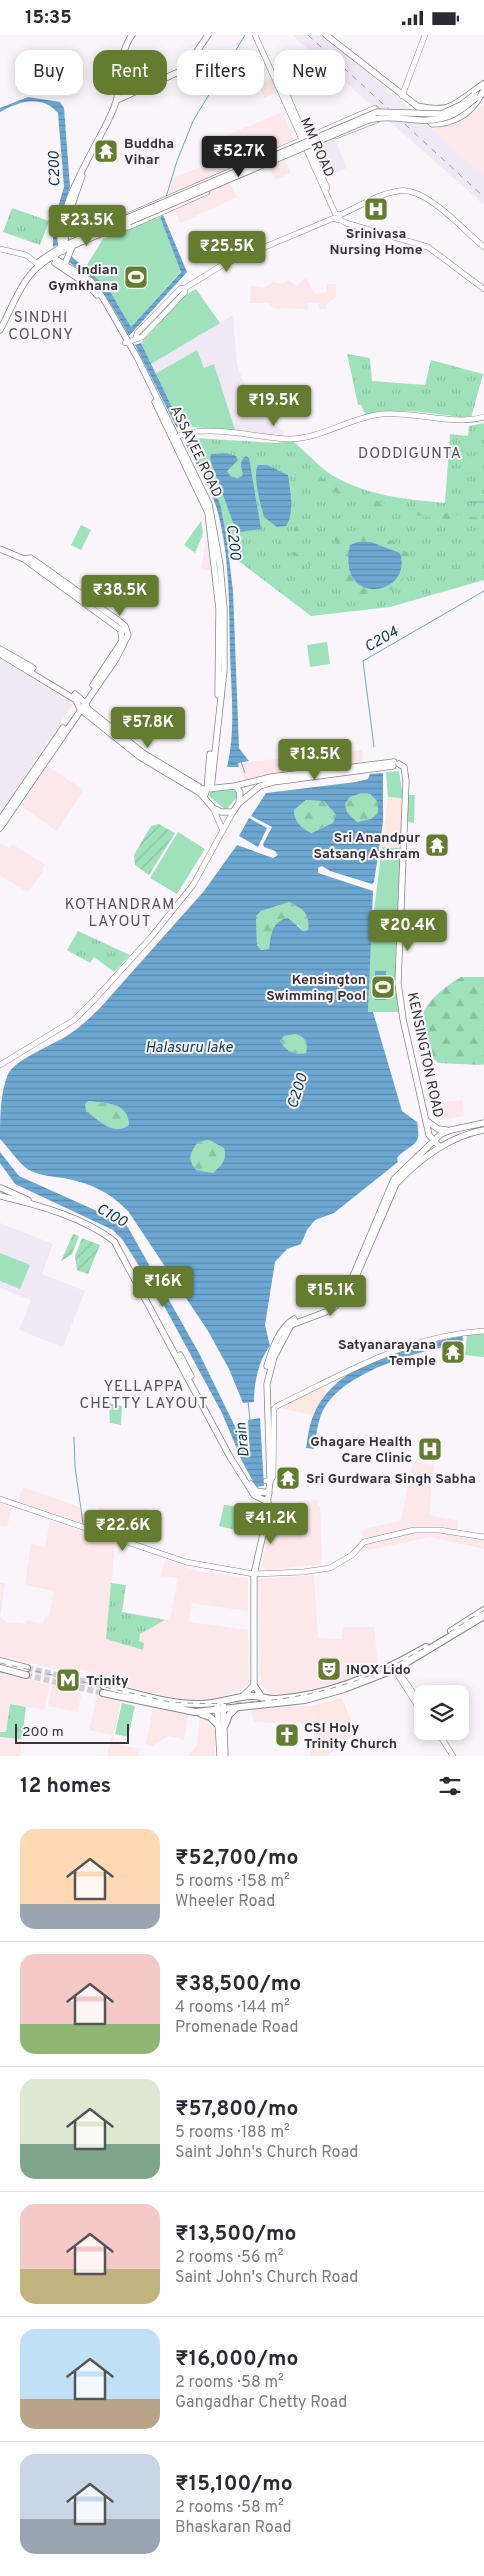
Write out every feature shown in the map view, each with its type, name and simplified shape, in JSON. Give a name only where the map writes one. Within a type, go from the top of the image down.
[{"type":"main road","points":[[66,262],[64,250],[66,222],[82,174],[116,100],[124,46],[132,35]]},
{"type":"main road","points":[[116,100],[185,69],[208,35]]},
{"type":"main road","points":[[326,35],[417,106],[432,124],[445,124],[459,119],[472,109],[484,87]]},
{"type":"main road","points":[[417,106],[443,110],[484,87]]},
{"type":"main road","points":[[0,330],[26,275],[36,263],[128,220],[376,112],[441,114],[461,105],[475,96],[484,87]]},
{"type":"main road","points":[[0,324],[29,276],[49,257]]},
{"type":"main road","name":"ASSAYEE ROAD","points":[[49,257],[66,262],[91,281],[131,340],[180,435],[212,512],[222,591],[224,670],[207,791]]},
{"type":"main road","name":"ASSAYEE ROAD","points":[[49,257],[88,285],[131,340],[205,506],[209,519],[218,614],[218,694],[207,791]]},
{"type":"main road","points":[[0,549],[24,559],[30,559],[120,621],[127,629],[128,639],[0,819]]},
{"type":"main road","points":[[0,649],[82,704],[143,753],[207,791],[213,807],[220,812],[233,812],[239,803],[260,786],[273,782],[396,764]]},
{"type":"main road","points":[[0,654],[82,704]]},
{"type":"main road","points":[[0,828],[82,704]]},
{"type":"main road","points":[[207,791],[271,777],[396,764]]},
{"type":"main road","name":"KENSINGTON ROAD","points":[[396,764],[404,767],[405,783],[398,983],[403,1019],[432,1141]]},
{"type":"main road","points":[[235,786],[240,792],[239,803]]},
{"type":"main road","points":[[427,1121],[438,1129],[451,1129],[484,1123]]},
{"type":"main road","points":[[263,1700],[254,1685],[258,1574],[268,1481],[263,1383],[271,1353],[287,1324],[329,1307],[342,1297],[353,1276],[391,1184],[432,1141],[451,1129]]},
{"type":"main road","points":[[283,1333],[297,1322],[331,1310],[348,1295],[396,1184],[408,1171],[440,1147],[484,1130]]},
{"type":"main road","points":[[432,1141],[440,1147]]},
{"type":"main road","points":[[266,1502],[258,1499],[250,1490],[197,1391],[115,1238],[86,1222],[0,1187],[0,1195],[55,1213],[105,1234],[114,1241],[197,1391],[253,1487],[267,1493]]},
{"type":"main road","points":[[222,1725],[210,1717],[195,1712],[104,1689],[176,1702],[236,1707],[263,1700],[304,1695],[357,1680],[410,1656],[484,1610]]},
{"type":"main road","points":[[241,1698],[295,1701],[331,1694],[399,1673],[484,1616]]},
{"type":"main road","points":[[0,1661],[27,1671],[0,1668]]},
{"type":"main road","points":[[195,1712],[220,1706],[241,1698],[254,1685]]},
{"type":"main road","points":[[220,1706],[222,1725],[221,1756]]},
{"type":"main road","points":[[222,1725],[236,1707]]},
{"type":"street","name":"MM ROAD","points":[[255,35],[337,216]]},
{"type":"street","name":"MM ROAD","points":[[259,35],[303,139]]},
{"type":"street","points":[[402,96],[425,35]]},
{"type":"street","points":[[375,108],[380,114],[381,119],[307,148],[131,226],[106,230],[126,214],[375,108]]},
{"type":"street","points":[[131,340],[142,337],[185,292],[185,288],[224,263],[391,193],[410,191],[430,201],[484,247]]},
{"type":"street","points":[[337,216],[346,223],[428,247],[484,289]]},
{"type":"street","points":[[0,249],[26,255],[36,263]]},
{"type":"street","points":[[180,435],[194,431],[291,439],[378,414],[408,413],[468,421],[484,417]]},
{"type":"street","points":[[213,807],[224,831]]},
{"type":"street","points":[[0,1066],[74,1020],[95,999],[152,936],[193,885],[233,812]]},
{"type":"street","points":[[268,1481],[273,1477],[275,1450],[274,1409],[277,1406],[396,1349],[456,1334],[484,1331]]},
{"type":"street","points":[[0,1499],[186,1562],[258,1574],[330,1568],[352,1555],[364,1542],[414,1530],[439,1530],[484,1537]]},
{"type":"street","points":[[399,1673],[414,1694]]},
{"type":"street","points":[[399,1673],[414,1699]]},
{"type":"street","points":[[443,1740],[453,1756]]},
{"type":"shaded area","points":[[292,35],[323,35],[341,50],[309,50]]},
{"type":"shaded area","points":[[345,54],[406,105],[422,123],[432,129],[484,175],[484,205],[345,82]]},
{"type":"shaded area","points":[[274,77],[274,94],[264,98],[263,95],[264,82]]},
{"type":"shaded area","points":[[484,105],[484,175],[432,129],[456,124]]},
{"type":"shaded area","points":[[282,112],[295,141],[229,170],[216,140]]},
{"type":"shaded area","points":[[334,138],[347,168],[324,178],[311,149]]},
{"type":"shaded area","points":[[221,158],[226,171],[169,195],[173,178]]},
{"type":"shaded area","points":[[285,160],[291,173],[275,180],[269,167]]},
{"type":"shaded area","points":[[230,183],[237,197],[181,223],[174,209]]},
{"type":"shaded area","points":[[306,277],[314,294],[327,292],[327,284],[336,284],[336,297],[326,304],[326,309],[319,309],[319,303],[308,303],[308,309],[281,308],[280,310],[270,306],[269,303],[250,303],[251,286],[263,288],[273,282],[282,284],[288,280],[297,286]]},
{"type":"shaded area","points":[[233,315],[237,365],[257,414],[284,431],[284,435],[181,426],[151,364]]},
{"type":"shaded area","points":[[209,538],[213,571],[201,569],[206,540]]},
{"type":"shaded area","points":[[0,659],[73,704],[0,813]]},
{"type":"shaded area","points":[[362,750],[363,761],[244,780],[238,763]]},
{"type":"shaded area","points":[[47,766],[84,790],[57,831],[21,806]]},
{"type":"shaded area","points":[[388,797],[403,798],[401,848],[382,847]]},
{"type":"shaded area","points":[[0,843],[10,848],[12,844],[45,865],[42,870],[44,871],[28,892],[0,876]]},
{"type":"shaded area","points":[[463,1100],[464,1116],[444,1119],[443,1102]]},
{"type":"shaded area","points":[[0,1223],[53,1244],[42,1274],[85,1291],[63,1347],[19,1330],[31,1300],[0,1288]]},
{"type":"shaded area","points":[[321,1388],[327,1391],[313,1415],[279,1408]]},
{"type":"shaded area","points":[[413,1461],[434,1465],[429,1515],[459,1521],[455,1536],[484,1539],[484,1549],[430,1537],[360,1552],[363,1529],[401,1521]]},
{"type":"shaded area","points":[[23,1487],[80,1507],[82,1514],[93,1515],[91,1526],[18,1501]]},
{"type":"shaded area","points":[[317,1500],[318,1506],[320,1506],[322,1564],[266,1570],[262,1565],[272,1506]]},
{"type":"shaded area","points":[[0,1504],[12,1508],[7,1527],[0,1526]]},
{"type":"shaded area","points":[[98,1508],[148,1508],[148,1515],[140,1542],[97,1528]]},
{"type":"shaded area","points":[[50,1521],[115,1543],[109,1610],[170,1620],[178,1578],[161,1576],[165,1560],[197,1571],[248,1578],[248,1611],[192,1603],[189,1622],[248,1630],[249,1685],[213,1700],[179,1699],[95,1679],[96,1673],[80,1669],[78,1674],[0,1656],[0,1617],[6,1622],[26,1624],[27,1620],[43,1624],[45,1616],[49,1617],[54,1591],[25,1585],[31,1543],[45,1548]]},
{"type":"shaded area","points":[[314,1575],[318,1638],[342,1639],[343,1627],[374,1627],[378,1668],[338,1684],[285,1695],[272,1694],[264,1687],[260,1676],[258,1579]]},
{"type":"shaded area","points":[[0,1583],[5,1583],[0,1617]]},
{"type":"shaded area","points":[[0,1673],[50,1685],[44,1709],[10,1704],[6,1732],[0,1732]]},
{"type":"shaded area","points":[[52,1685],[82,1692],[77,1712],[48,1706]]},
{"type":"shaded area","points":[[97,1696],[121,1701],[112,1743],[140,1749],[138,1756],[107,1756],[112,1735],[89,1730]]},
{"type":"shaded area","points":[[342,1698],[356,1733],[326,1756],[310,1756],[316,1724],[312,1706]]},
{"type":"shaded area","points":[[312,1706],[316,1724],[254,1722],[251,1707]]},
{"type":"shaded area","points":[[153,1708],[188,1715],[184,1740],[169,1736],[152,1746],[146,1744]]},
{"type":"shaded area","points":[[200,1718],[206,1720],[215,1730],[215,1756],[188,1756],[197,1745]]},
{"type":"shaded area","points":[[0,1737],[22,1739],[20,1756],[0,1756]]},
{"type":"green space","points":[[12,208],[49,221],[40,245],[3,232]]},
{"type":"green space","name":"Indian Gymkhana","points":[[160,217],[181,271],[131,327],[108,288],[85,268],[103,239]]},
{"type":"green space","points":[[196,289],[220,323],[151,364],[141,343],[184,296]]},
{"type":"green space","points":[[197,350],[204,368],[214,364],[235,430],[181,426],[155,374]]},
{"type":"green space","points":[[347,354],[370,358],[372,381],[425,385],[431,360],[483,374],[471,418],[405,411],[392,411],[366,416],[361,405],[358,405]]},
{"type":"green space","points":[[484,423],[484,580],[390,607],[311,616],[228,553],[220,503],[189,442],[195,438],[276,443],[293,441],[332,475],[359,488],[401,498],[445,503],[450,434],[468,436],[469,426]]},
{"type":"green space","points":[[293,467],[374,500],[397,507],[480,518],[484,524],[398,513],[371,506],[296,476],[287,469]]},
{"type":"green space","points":[[201,521],[203,534],[195,553],[184,545]]},
{"type":"green space","points":[[81,525],[91,530],[81,550],[71,545]]},
{"type":"green space","points":[[297,525],[335,534],[351,532],[379,536],[396,542],[409,555],[407,571],[398,588],[374,594],[353,594],[346,586],[279,546],[277,543],[280,543],[345,584],[344,572],[337,563],[340,549],[334,540],[294,531]]},
{"type":"green space","points":[[327,642],[330,664],[310,667],[307,645]]},
{"type":"green space","points":[[399,771],[403,798],[388,797],[386,772]]},
{"type":"green space","points":[[232,790],[237,792],[237,797],[226,810],[209,796],[211,792]]},
{"type":"green space","points":[[362,793],[370,794],[378,802],[378,813],[371,819],[357,822],[347,812],[345,804],[350,797]]},
{"type":"green space","points":[[408,795],[415,795],[414,823],[408,822]]},
{"type":"green space","points":[[306,800],[324,801],[336,815],[334,823],[310,833],[304,829],[297,821],[294,810]]},
{"type":"green space","points":[[159,824],[175,833],[149,875],[135,865],[134,855],[151,826]]},
{"type":"green space","points":[[178,832],[205,849],[177,894],[150,878]]},
{"type":"green space","points":[[382,847],[401,848],[395,963],[399,1012],[368,1012],[370,942]]},
{"type":"green space","points":[[289,902],[298,907],[307,916],[308,930],[303,931],[298,925],[270,941],[269,949],[261,950],[257,945],[256,916],[261,911]]},
{"type":"green space","points":[[78,931],[130,955],[114,972],[94,957],[90,963],[67,950]]},
{"type":"green space","points":[[461,977],[484,977],[484,1064],[481,1065],[438,1063],[427,1050],[421,1038],[420,1026],[422,1015],[428,1004],[448,985]]},
{"type":"green space","points":[[296,1034],[306,1041],[306,1053],[298,1054],[291,1052],[280,1041],[284,1036]]},
{"type":"green space","points":[[88,1101],[115,1105],[125,1112],[129,1125],[118,1129],[107,1126],[86,1111],[84,1103]]},
{"type":"green space","points":[[209,1140],[224,1148],[225,1152],[223,1162],[213,1173],[196,1170],[191,1162],[191,1153],[198,1142]]},
{"type":"green space","points":[[73,1234],[79,1236],[72,1254],[61,1261]]},
{"type":"green space","points":[[82,1238],[100,1245],[88,1274],[77,1270],[75,1256]]},
{"type":"green space","points":[[0,1253],[30,1265],[20,1289],[0,1281]]},
{"type":"green space","points":[[484,1334],[484,1357],[465,1355],[467,1335]]},
{"type":"green space","points":[[109,1403],[122,1406],[121,1425],[110,1423]]},
{"type":"green space","points":[[224,1505],[240,1507],[244,1514],[240,1531],[219,1526]]},
{"type":"green space","points":[[111,1583],[126,1585],[122,1612],[165,1620],[140,1634],[139,1641],[144,1643],[143,1650],[106,1639]]},
{"type":"green space","points":[[122,1703],[135,1706],[128,1737],[115,1734]]},
{"type":"green space","points":[[10,1704],[26,1707],[22,1739],[0,1737],[0,1732],[6,1732]]},
{"type":"water","points":[[28,97],[60,102],[64,108],[70,187],[58,223],[58,244],[53,247],[53,224],[64,187],[58,113],[52,107],[38,101],[22,102],[0,112],[0,108]]},
{"type":"water","points":[[163,215],[187,272],[129,336],[104,295],[90,279],[69,262],[71,256],[108,288],[131,327],[181,272],[160,217]]},
{"type":"water","points":[[141,343],[181,426],[177,428],[135,345]]},
{"type":"water","points":[[189,442],[220,503],[226,534],[233,591],[239,748],[249,761],[238,763],[239,767],[227,767],[230,753],[232,710],[225,548],[215,504],[186,445]]},
{"type":"water","points":[[225,453],[236,456],[238,460],[227,471],[231,477],[238,478],[243,475],[241,462],[246,456],[249,458],[261,529],[238,532],[235,528],[210,459],[211,454]]},
{"type":"water","points":[[258,465],[267,465],[288,475],[291,508],[289,521],[286,526],[277,527],[264,517],[256,483]]},
{"type":"water","points":[[358,542],[371,542],[400,553],[401,568],[396,579],[387,586],[375,589],[363,587],[354,579],[349,565],[350,545]]},
{"type":"water","name":"Halasuru lake","points":[[383,773],[383,822],[374,882],[372,884],[330,871],[322,866],[318,868],[318,873],[373,891],[368,1012],[373,1012],[402,1111],[417,1122],[417,1141],[397,1158],[398,1162],[334,1213],[315,1220],[307,1230],[301,1244],[287,1249],[275,1262],[265,1325],[270,1346],[262,1358],[255,1387],[254,1402],[243,1403],[229,1369],[208,1331],[128,1211],[106,1193],[90,1185],[29,1170],[18,1161],[0,1139],[3,1089],[8,1074],[12,1069],[70,1034],[100,1008],[204,891],[237,845],[273,858],[278,855],[275,851],[264,847],[263,844],[272,827],[251,816],[266,793],[356,782],[368,779],[370,774]],"holes":[[[362,793],[370,794],[378,802],[378,813],[371,819],[357,822],[347,812],[345,804],[350,797]],[[306,800],[324,801],[336,815],[333,823],[311,833],[304,829],[295,818],[294,810]],[[289,902],[298,907],[307,916],[308,930],[303,931],[288,918],[283,920],[275,925],[273,929],[269,949],[261,950],[257,945],[256,916],[261,911]],[[296,1034],[302,1037],[307,1046],[306,1053],[298,1054],[285,1048],[280,1041],[284,1036]],[[88,1101],[115,1105],[125,1112],[129,1125],[118,1129],[112,1128],[86,1111],[85,1104]],[[209,1140],[224,1148],[225,1156],[223,1162],[213,1173],[196,1170],[191,1163],[191,1153],[198,1142]]]},
{"type":"water","points":[[249,818],[267,828],[258,847],[239,836]]},
{"type":"water","points":[[375,971],[386,971],[386,1000],[375,1000]]},
{"type":"water","points":[[0,1152],[19,1176],[126,1224],[199,1353],[250,1457],[248,1420],[260,1418],[264,1486],[256,1487],[242,1461],[222,1413],[162,1302],[122,1239],[113,1230],[15,1184],[0,1163]]},
{"type":"water","points":[[463,1336],[462,1344],[403,1358],[362,1375],[344,1387],[330,1400],[321,1415],[314,1449],[306,1448],[314,1414],[325,1396],[340,1381],[358,1369],[399,1351]]},
{"type":"waterway","name":"C200","points":[[166,197],[177,161],[193,121],[245,35]]},
{"type":"waterway","name":"C200","points":[[184,437],[188,444]]},
{"type":"waterway","name":"C204","points":[[469,502],[484,502]]},
{"type":"waterway","name":"C204","points":[[374,747],[363,661],[484,591]]},
{"type":"waterway","name":"C200","points":[[241,762],[245,773]]},
{"type":"waterway","name":"Drain","points":[[248,1401],[250,1420]]},
{"type":"waterway","points":[[74,1437],[75,1467],[83,1523]]},
{"type":"tunnel","points":[[27,1668],[104,1686]]},
{"type":"tunnel","points":[[26,1675],[103,1693]]},
{"type":"railway","points":[[308,35],[484,197]]},
{"type":"railway","points":[[0,1663],[170,1702],[230,1703],[260,1701],[319,1692],[376,1673],[434,1642],[484,1610]]},
{"type":"place","name":"Buddha Vihar","points":[[106,151]]},
{"type":"place","name":"Srinivasa Nursing Home","points":[[376,209]]},
{"type":"place","name":"Indian Gymkhana","points":[[136,277]]},
{"type":"place","name":"Sri Anandpur Satsang Ashram","points":[[437,845]]},
{"type":"place","name":"Kensington Swimming Pool","points":[[383,987]]},
{"type":"place","name":"Satyanarayana Temple","points":[[453,1352]]},
{"type":"place","name":"Ghagare Health Care Clinic","points":[[430,1449]]},
{"type":"place","name":"Sri Gurdwara Singh Sabha","points":[[288,1478]]},
{"type":"place","name":"INOX Lido","points":[[329,1669]]},
{"type":"place","name":"Trinity","points":[[68,1680]]},
{"type":"place","name":"CSI Holy Trinity Church","points":[[287,1735]]},
{"type":"district","name":"SINDHI COLONY","points":[[41,326]]},
{"type":"district","name":"DODDIGUNTA","points":[[410,453]]},
{"type":"district","name":"KOTHANDRAM LAYOUT","points":[[120,912]]},
{"type":"district","name":"YELLAPPA CHETTY LAYOUT","points":[[144,1394]]},
{"type":"water label","name":"C100","points":[[112,1215]]}]
